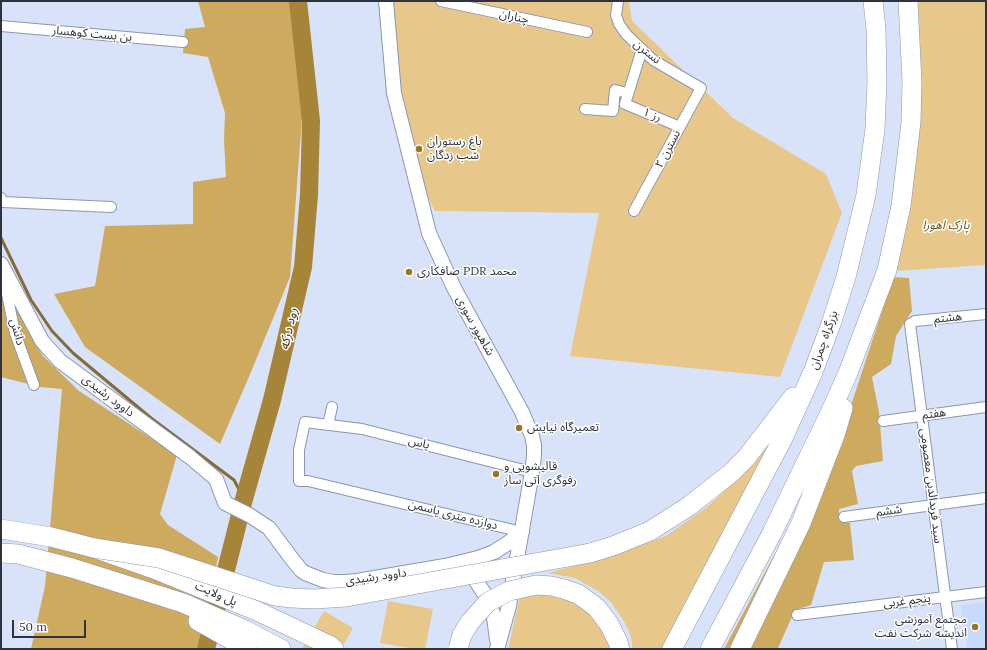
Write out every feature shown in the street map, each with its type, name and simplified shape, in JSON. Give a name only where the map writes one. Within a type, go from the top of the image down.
[{"type":"highway","name":"بزرگراه چمران","points":[[672,649],[779,445],[813,372],[831,324],[846,277],[866,195],[875,129],[877,82],[874,1]]},
{"type":"highway","points":[[710,649],[772,533],[823,427],[848,373],[887,270],[901,206],[911,122],[912,82],[908,1]]},
{"type":"highway","points":[[1,529],[94,548],[159,558],[275,596],[315,599],[352,596],[590,553],[613,546],[650,531],[695,502],[731,473],[759,443],[813,372]]},
{"type":"highway","points":[[740,649],[801,523],[835,435],[843,408],[848,373]]},
{"type":"highway","name":"پل ولایت","points":[[94,548],[154,569],[257,612],[334,649]]},
{"type":"highway","points":[[1,552],[18,554],[72,568],[142,591],[248,649]]},
{"type":"highway","points":[[458,649],[462,635],[475,616],[488,602],[509,591],[536,585],[564,588],[578,594],[588,601],[597,608],[609,624],[620,649]]},
{"type":"highway","name":"پل ولایت","points":[[142,591],[184,603],[245,630],[281,649]]},
{"type":"street","name":"شاهپور سوری","points":[[386,1],[394,92],[428,233],[454,288],[522,412],[534,445],[532,472],[509,606],[498,647]]},
{"type":"street","name":"چناران","points":[[441,1],[587,32]]},
{"type":"street","name":"نسترن","points":[[618,1],[616,15],[619,24],[626,34],[653,60],[701,88]]},
{"type":"street","name":"بن بست کوهسار","points":[[1,26],[183,42]]},
{"type":"street","points":[[584,109],[613,110],[615,90],[628,93],[642,49]]},
{"type":"street","name":"نسترن ۲","points":[[634,211],[701,88]]},
{"type":"street","name":"رز ۱","points":[[628,93],[625,104],[680,127]]},
{"type":"street","points":[[2,200],[111,207]]},
{"type":"street","name":"داوود رشیدی","points":[[1,264],[42,341],[60,361],[190,457],[216,479],[225,503],[249,515],[269,528],[305,574],[334,582],[357,581],[445,566],[478,558],[494,552],[522,532]]},
{"type":"street","name":"دانش","points":[[8,278],[6,289],[15,333],[34,385]]},
{"type":"street","name":"هشتم","points":[[910,324],[915,321],[986,314]]},
{"type":"street","name":"سید فریدالدین معصومی","points":[[910,324],[952,649]]},
{"type":"street","points":[[328,425],[332,407]]},
{"type":"street","name":"هفتم","points":[[883,420],[986,407]]},
{"type":"street","name":"یاس","points":[[305,422],[362,429],[532,472]]},
{"type":"street","name":"دوازده متری یاسمن","points":[[305,422],[300,450],[299,481],[308,481],[385,498],[522,532]]},
{"type":"street","name":"ششم","points":[[844,518],[986,498]]},
{"type":"street","points":[[445,566],[466,567],[504,577],[512,587]]},
{"type":"street","points":[[445,566],[462,570],[474,578],[496,612],[500,613],[505,611],[509,606]]},
{"type":"street","name":"پنجم غربی","points":[[797,615],[986,592]]},
{"type":"street","points":[[492,607],[498,647]]},
{"type":"shaded area","points":[[198,1],[291,1],[303,105],[290,277],[220,444],[85,347],[54,294],[95,286],[105,226],[193,224],[193,182],[226,177],[224,140],[225,113],[208,57],[183,53],[185,29],[205,27]]},
{"type":"shaded area","points":[[892,277],[909,278],[912,311],[896,336],[891,364],[872,377],[879,412],[883,461],[856,466],[852,471],[858,504],[839,509],[839,521],[850,523],[854,560],[824,562],[811,605],[795,610],[778,648],[745,649],[836,451]]},
{"type":"shaded area","points":[[1,283],[43,356],[79,391],[177,455],[160,514],[168,525],[218,557],[200,649],[31,649],[45,586],[62,389],[40,387],[1,377]]},
{"type":"shaded area","points":[[807,494],[732,649],[724,649]]},
{"type":"shaded area","name":"مجتمع آموزشی اندیشه شرکت نفت","points":[[986,602],[986,649],[967,649],[961,605]]},
{"type":"green space","points":[[389,1],[629,1],[632,21],[733,118],[826,174],[842,213],[780,377],[570,356],[599,213],[435,211],[425,192],[399,79]]},
{"type":"green space","name":"پارک اهورا","points":[[916,1],[986,1],[986,265],[895,271]]},
{"type":"green space","points":[[773,440],[662,649],[632,649],[629,631],[610,601],[598,591],[575,578],[548,573],[617,554],[666,536],[708,506],[744,473]]},
{"type":"green space","points":[[542,595],[566,597],[590,613],[599,624],[613,649],[508,649],[520,596]]},
{"type":"green space","points":[[388,601],[433,609],[425,649],[415,649],[380,643]]},
{"type":"green space","points":[[324,611],[353,628],[341,649],[302,649]]},
{"type":"waterway","name":"رود درکه","points":[[206,649],[244,499],[272,400],[303,267],[309,195],[311,121],[298,1]]},
{"type":"waterway","points":[[1,238],[31,300],[52,331],[73,353],[151,418],[234,480],[244,499]]},
{"type":"place","name":"باغ رستوران شب زدگان","points":[[419,149]]},
{"type":"place","name":"صافکاری PDR محمد","points":[[409,272]]},
{"type":"place","name":"تعمیرگاه نیایش","points":[[519,428]]},
{"type":"place","name":"قالیشویی و رفوگری آتی ساز","points":[[496,474]]},
{"type":"place","name":"مجتمع آموزشی اندیشه شرکت نفت","points":[[975,627]]}]
